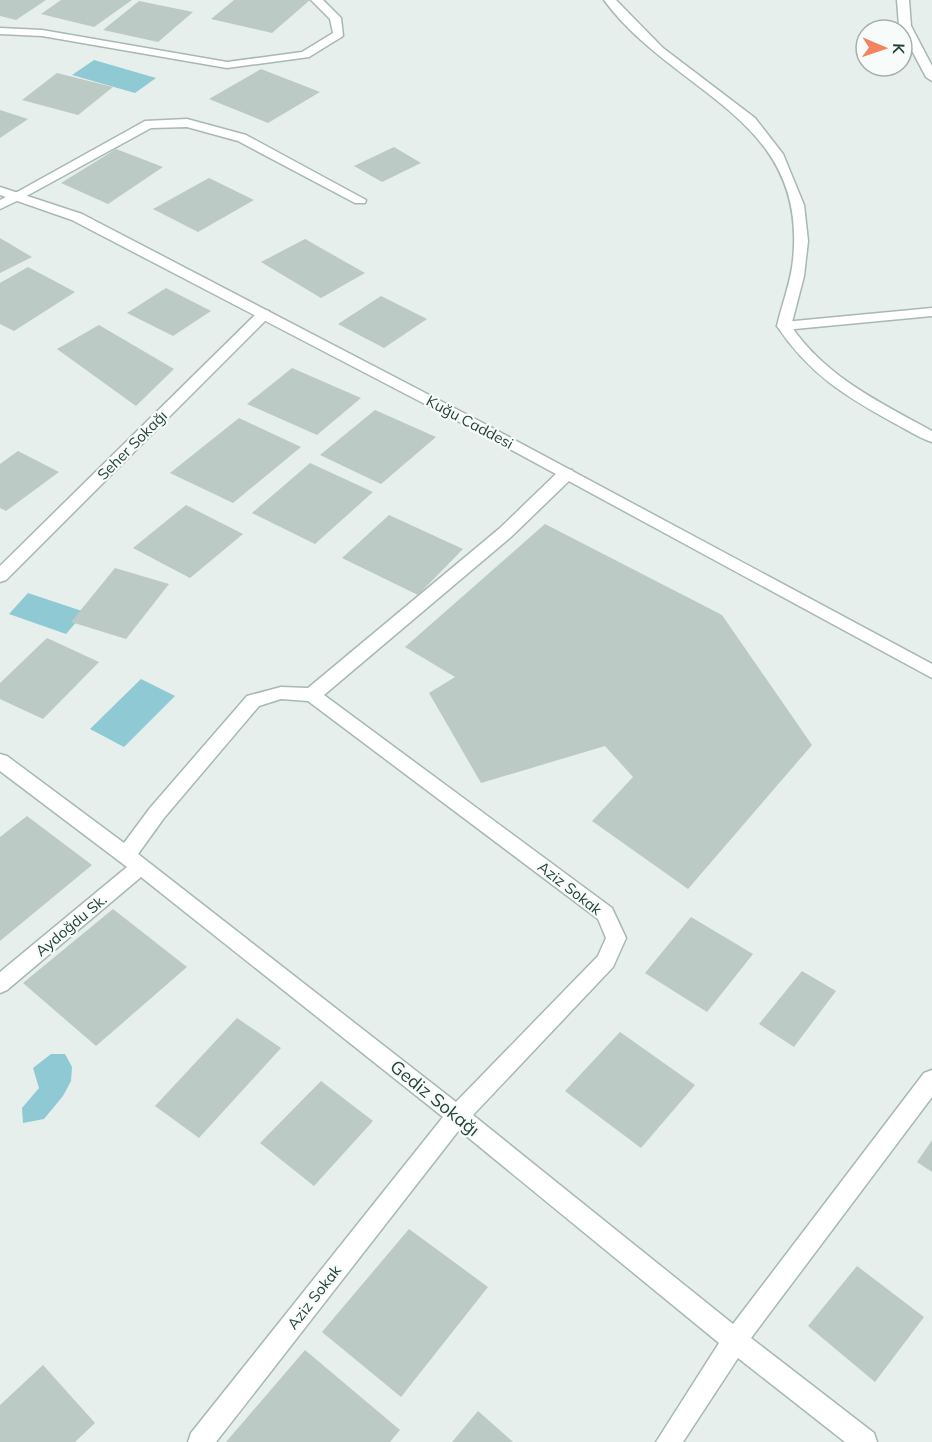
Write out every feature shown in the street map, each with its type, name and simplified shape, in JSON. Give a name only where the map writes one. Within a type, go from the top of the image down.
[{"type":"street","points":[[0,31],[42,33],[227,64],[305,55],[339,34],[335,18],[317,0]]},
{"type":"street","points":[[610,0],[626,20],[653,46],[753,124],[773,149],[790,179],[797,203],[801,234],[800,261],[784,326],[800,349],[819,369],[858,396],[932,437]]},
{"type":"street","points":[[903,0],[905,26],[932,77]]},
{"type":"street","points":[[0,205],[149,124],[187,123],[242,138],[360,200]]},
{"type":"street","name":"Kuğu Caddesi","points":[[0,191],[77,217],[566,474],[932,672]]},
{"type":"street","points":[[784,326],[932,312]]},
{"type":"street","name":"Seher Sokağı","points":[[0,576],[264,314]]},
{"type":"street","points":[[134,860],[157,813],[254,701],[281,693],[312,695],[506,532],[566,474]]},
{"type":"street","name":"Aziz Sokak","points":[[200,1442],[458,1115],[606,961],[616,938],[604,914],[312,695]]},
{"type":"street","name":"Gediz Sokağı","points":[[0,761],[134,860],[458,1115],[734,1342],[865,1442]]},
{"type":"street","name":"Aydoğdu Sk.","points":[[0,984],[134,860]]},
{"type":"street","points":[[668,1442],[734,1342],[932,1080]]},
{"type":"water","points":[[94,60],[156,78],[135,93],[72,75]]},
{"type":"water","points":[[28,593],[85,612],[66,634],[9,614]]},
{"type":"water","points":[[141,679],[175,696],[124,747],[90,729]]},
{"type":"water","points":[[51,1054],[65,1054],[72,1067],[71,1081],[63,1096],[44,1119],[23,1123],[22,1108],[39,1088],[33,1068]]},
{"type":"building","points":[[0,0],[46,0],[16,20],[0,16]]},
{"type":"building","points":[[61,0],[132,0],[94,27],[41,14]]},
{"type":"building","points":[[234,0],[310,0],[272,33],[211,19]]},
{"type":"building","points":[[139,1],[193,12],[158,42],[103,30]]},
{"type":"building","points":[[261,69],[320,92],[268,123],[209,99]]},
{"type":"building","points":[[57,73],[113,87],[78,115],[22,100]]},
{"type":"building","points":[[0,110],[28,119],[0,138]]},
{"type":"building","points":[[394,147],[421,163],[382,182],[354,166]]},
{"type":"building","points":[[116,149],[163,167],[108,204],[61,183]]},
{"type":"building","points":[[209,178],[254,200],[198,232],[153,209]]},
{"type":"building","points":[[0,238],[32,257],[0,273]]},
{"type":"building","points":[[305,239],[365,273],[321,298],[261,262]]},
{"type":"building","points":[[28,267],[75,292],[14,331],[0,324],[0,283]]},
{"type":"building","points":[[166,288],[211,311],[173,336],[127,313]]},
{"type":"building","points":[[381,296],[427,319],[384,348],[338,324]]},
{"type":"building","points":[[99,325],[174,369],[136,406],[57,349]]},
{"type":"building","points":[[292,368],[361,398],[317,435],[247,404]]},
{"type":"building","points":[[375,410],[436,437],[381,484],[320,455]]},
{"type":"building","points":[[239,418],[301,447],[233,503],[170,473]]},
{"type":"building","points":[[18,451],[59,472],[6,511],[0,508],[0,464]]},
{"type":"building","points":[[310,463],[373,492],[315,544],[252,513]]},
{"type":"building","points":[[186,505],[243,534],[190,578],[133,548]]},
{"type":"building","points":[[389,515],[463,549],[418,595],[342,558]]},
{"type":"building","points":[[545,524],[722,615],[812,745],[688,889],[592,821],[633,777],[605,746],[481,783],[429,693],[455,677],[405,647]]},
{"type":"building","points":[[115,568],[169,584],[126,639],[71,622]]},
{"type":"building","points":[[47,638],[99,662],[43,719],[0,699],[0,683]]},
{"type":"building","points":[[27,816],[92,865],[0,941],[0,837]]},
{"type":"building","points":[[113,909],[187,967],[96,1046],[23,983]]},
{"type":"building","points":[[691,917],[753,954],[707,1012],[645,973]]},
{"type":"building","points":[[802,971],[836,991],[794,1047],[759,1024]]},
{"type":"building","points":[[237,1018],[281,1048],[199,1138],[155,1106]]},
{"type":"building","points":[[620,1032],[695,1085],[641,1148],[565,1091]]},
{"type":"building","points":[[321,1081],[373,1121],[314,1186],[260,1143]]},
{"type":"building","points":[[932,1140],[932,1172],[917,1162]]},
{"type":"building","points":[[409,1229],[488,1287],[401,1397],[322,1332]]},
{"type":"building","points":[[857,1266],[924,1317],[875,1382],[808,1326]]},
{"type":"building","points":[[305,1350],[400,1430],[390,1442],[226,1442]]},
{"type":"building","points":[[43,1365],[95,1423],[75,1442],[0,1442],[0,1405]]},
{"type":"building","points":[[478,1411],[513,1442],[452,1442]]}]
